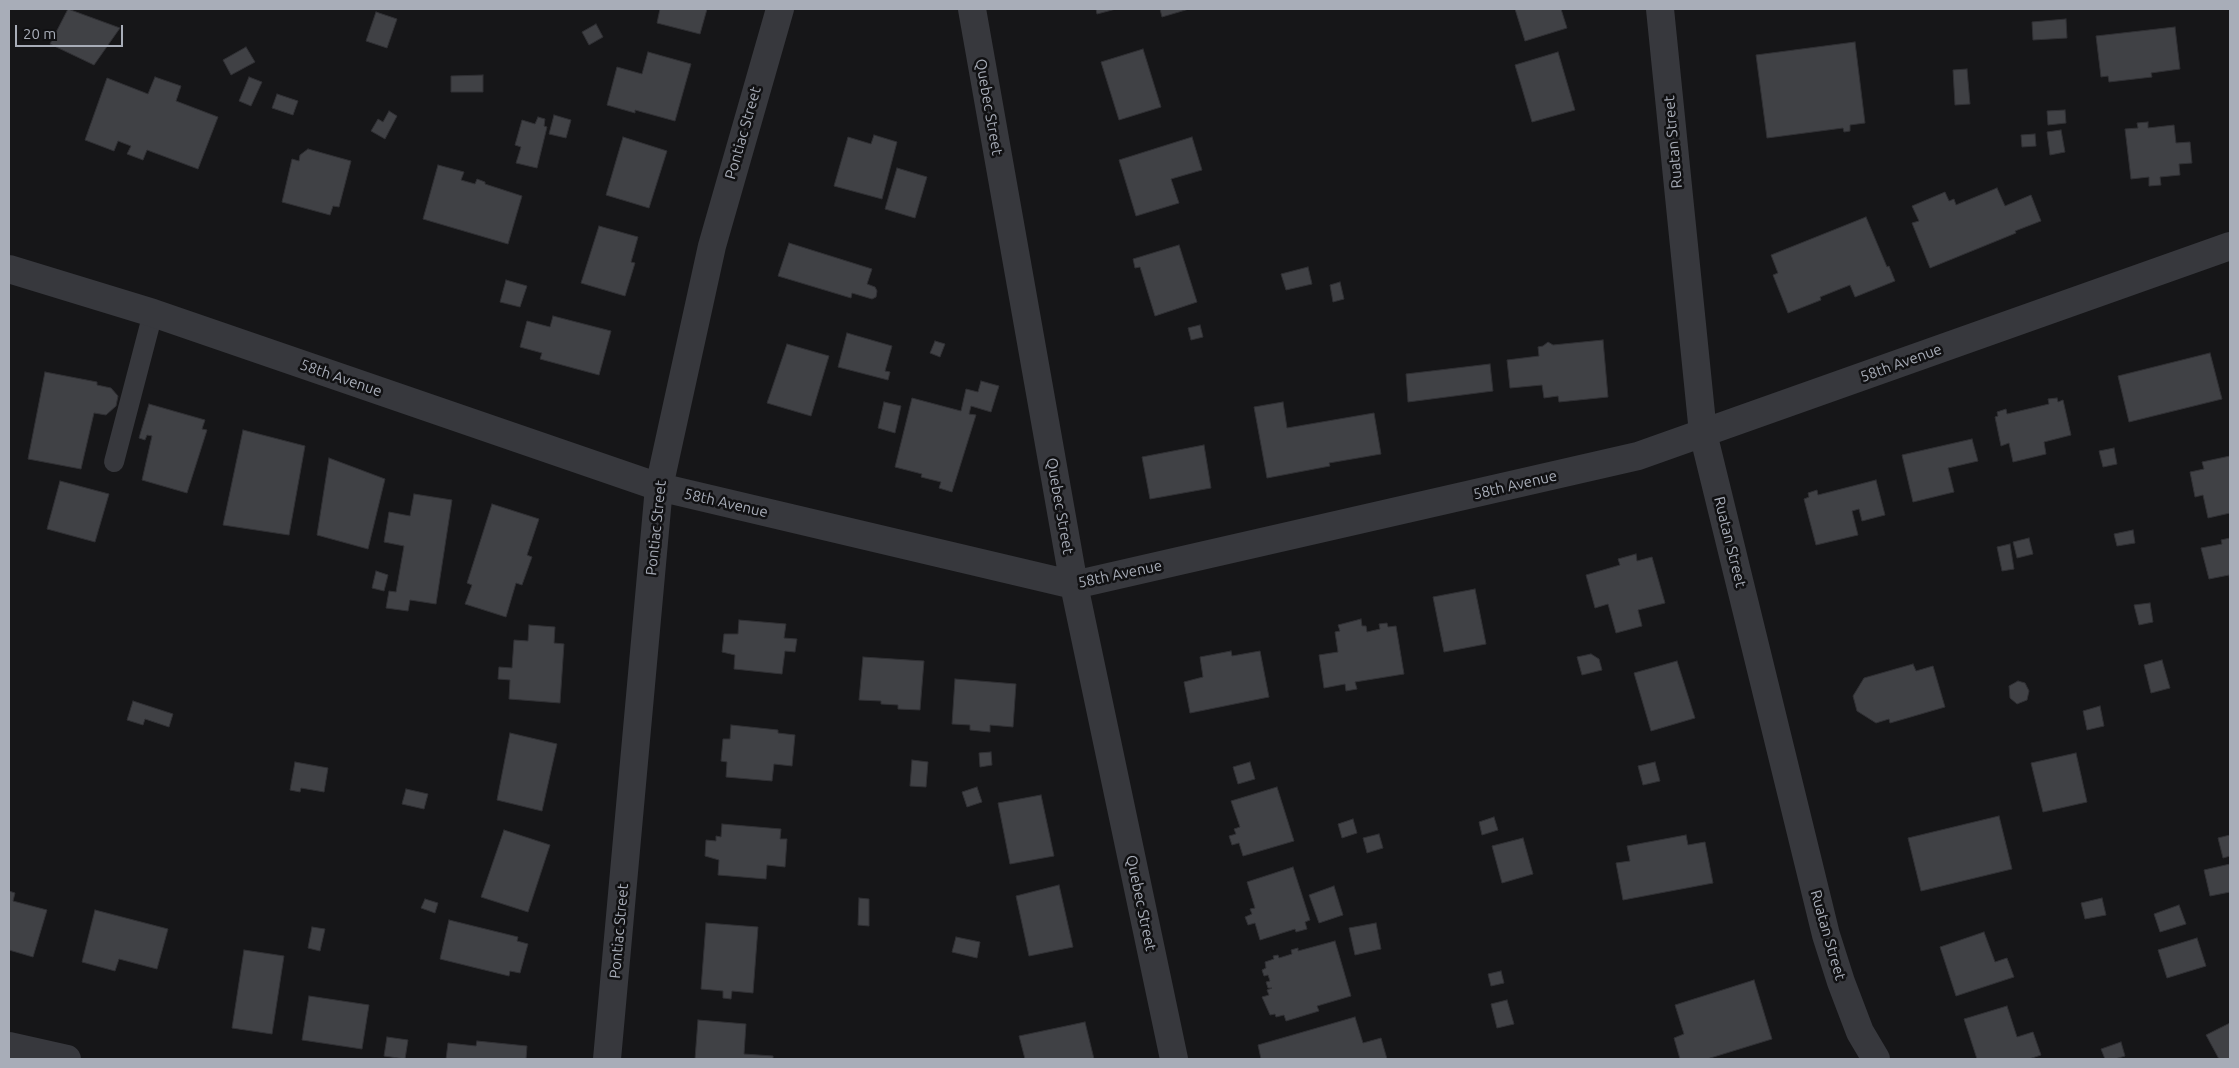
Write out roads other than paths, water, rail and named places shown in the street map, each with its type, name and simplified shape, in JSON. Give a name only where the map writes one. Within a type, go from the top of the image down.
[{"type":"street","name":"Pontiac Street","points":[[607,1059],[659,487],[712,246],[780,9]]},
{"type":"street","name":"Quebec Street","points":[[972,9],[1074,585],[1174,1059]]},
{"type":"street","name":"Ruatan Street","points":[[1660,9],[1703,433],[1826,935],[1860,1032],[1876,1059]]},
{"type":"street","name":"58th Avenue","points":[[9,269],[153,313],[659,487],[1074,585],[1638,456],[2230,246]]},
{"type":"street","points":[[9,1046],[67,1059]]},
{"type":"lane","points":[[114,462],[153,313]]}]
